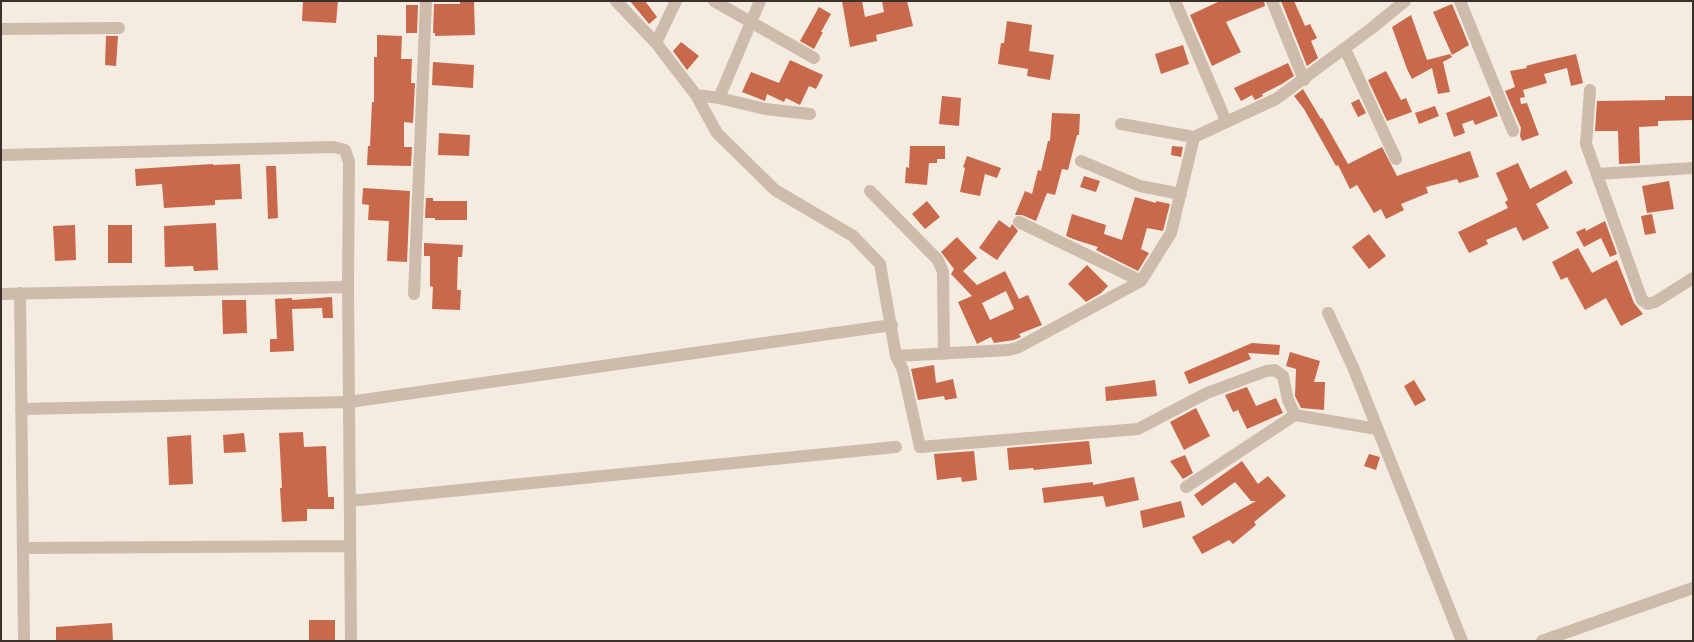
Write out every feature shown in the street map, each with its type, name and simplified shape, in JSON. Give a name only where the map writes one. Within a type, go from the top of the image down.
[{"type":"street","points":[[414,294],[426,1]]},
{"type":"street","points":[[616,1],[656,43],[696,95],[717,133],[775,190],[853,236],[880,264],[896,356],[903,370],[920,447],[1138,429],[1207,393],[1266,371],[1276,370],[1283,376],[1288,400],[1295,415]]},
{"type":"street","points":[[656,43],[676,1]]},
{"type":"street","points":[[714,1],[814,58]]},
{"type":"street","points":[[719,98],[760,1]]},
{"type":"street","points":[[1175,1],[1226,121]]},
{"type":"street","points":[[1272,1],[1304,80]]},
{"type":"street","points":[[1121,124],[1194,137],[1276,99],[1346,49],[1405,1]]},
{"type":"street","points":[[1460,1],[1512,131]]},
{"type":"street","points":[[1,29],[118,28]]},
{"type":"street","points":[[1346,49],[1396,159]]},
{"type":"street","points":[[1590,90],[1586,144],[1642,300],[1648,304],[1655,302],[1693,278]]},
{"type":"street","points":[[696,95],[719,98],[765,109],[810,114]]},
{"type":"street","points":[[896,356],[1017,348],[1141,281],[1171,233],[1194,137]]},
{"type":"street","points":[[1,155],[334,147],[345,150],[349,162],[348,288],[351,641]]},
{"type":"street","points":[[1081,161],[1140,186],[1181,194]]},
{"type":"street","points":[[1597,174],[1693,168]]},
{"type":"street","points":[[870,191],[938,260],[943,272],[944,354]]},
{"type":"street","points":[[1019,222],[1141,281]]},
{"type":"street","points":[[1,294],[348,288]]},
{"type":"street","points":[[20,293],[24,641]]},
{"type":"street","points":[[1328,312],[1353,367],[1462,641]]},
{"type":"street","points":[[21,409],[349,402],[892,325]]},
{"type":"street","points":[[1186,487],[1295,415],[1377,429]]},
{"type":"street","points":[[350,501],[896,447]]},
{"type":"street","points":[[23,548],[350,546]]},
{"type":"street","points":[[1542,641],[1693,588]]},
{"type":"building","points":[[303,1],[338,1],[336,23],[302,21]]},
{"type":"building","points":[[460,1],[474,1],[475,35],[435,36],[435,33],[433,33],[434,4],[460,4]]},
{"type":"building","points":[[630,1],[645,1],[657,17],[649,24]]},
{"type":"building","points":[[842,1],[862,1],[865,17],[884,12],[882,1],[907,1],[913,26],[876,35],[877,41],[850,47]]},
{"type":"building","points":[[1220,1],[1264,1],[1265,6],[1226,22],[1241,52],[1212,66],[1190,15]]},
{"type":"building","points":[[1281,1],[1294,1],[1305,26],[1310,24],[1317,38],[1311,41],[1318,58],[1307,66]]},
{"type":"building","points":[[1452,4],[1469,45],[1452,55],[1433,12]]},
{"type":"building","points":[[406,5],[418,5],[417,33],[406,33]]},
{"type":"building","points":[[819,7],[831,14],[814,49],[800,41]]},
{"type":"building","points":[[1411,15],[1427,60],[1450,54],[1452,57],[1443,62],[1450,92],[1438,94],[1432,68],[1412,79],[1392,27]]},
{"type":"building","points":[[1007,21],[1032,25],[1029,51],[1054,55],[1050,80],[1027,76],[1028,69],[998,64],[1001,43],[1004,43]]},
{"type":"building","points":[[377,35],[402,36],[401,59],[412,59],[411,83],[415,83],[413,123],[404,122],[404,147],[412,147],[411,166],[367,165],[372,102],[374,102],[374,57],[377,57]]},
{"type":"building","points":[[106,36],[118,36],[116,66],[105,65]]},
{"type":"building","points":[[681,42],[699,56],[687,70],[673,51]]},
{"type":"building","points":[[1183,45],[1189,64],[1161,74],[1155,54]]},
{"type":"building","points":[[1576,54],[1583,83],[1571,86],[1567,68],[1544,74],[1547,83],[1523,90],[1525,97],[1520,98],[1521,104],[1527,103],[1539,135],[1522,141],[1520,136],[1521,128],[1505,91],[1515,87],[1510,71]]},
{"type":"building","points":[[790,60],[823,75],[816,89],[809,86],[800,105],[786,98],[784,102],[767,94],[765,101],[742,92],[751,72],[779,83]]},
{"type":"building","points":[[433,62],[474,65],[473,88],[432,85]]},
{"type":"building","points":[[1288,63],[1294,76],[1255,100],[1252,95],[1241,101],[1234,88]]},
{"type":"building","points":[[1386,71],[1401,100],[1406,98],[1412,112],[1387,121],[1368,80]]},
{"type":"building","points":[[1303,89],[1348,164],[1382,147],[1397,176],[1470,151],[1479,177],[1459,183],[1457,179],[1426,187],[1428,193],[1401,204],[1404,210],[1386,219],[1381,209],[1374,213],[1357,185],[1350,189],[1338,165],[1336,166],[1304,109],[1294,96]]},
{"type":"building","points":[[942,96],[961,98],[959,126],[939,124]]},
{"type":"building","points":[[1490,96],[1498,116],[1475,125],[1473,120],[1462,124],[1465,133],[1454,137],[1446,113]]},
{"type":"building","points":[[1665,96],[1693,96],[1693,120],[1658,121],[1658,126],[1639,127],[1640,163],[1619,164],[1618,131],[1595,131],[1597,101],[1665,100]]},
{"type":"building","points":[[1359,99],[1366,113],[1358,117],[1351,103]]},
{"type":"building","points":[[1435,106],[1439,116],[1419,124],[1415,113]]},
{"type":"building","points":[[1052,113],[1080,114],[1079,135],[1077,135],[1068,170],[1062,169],[1055,195],[1047,193],[1036,221],[1022,215],[1015,215],[1025,191],[1032,194],[1038,170],[1041,171],[1048,141],[1050,141]]},
{"type":"building","points":[[439,133],[470,135],[469,156],[438,155]]},
{"type":"building","points":[[910,146],[945,146],[945,159],[937,159],[937,163],[929,163],[927,185],[905,183],[906,167],[909,168]]},
{"type":"building","points":[[1172,146],[1183,147],[1181,157],[1171,155]]},
{"type":"building","points":[[967,156],[1001,168],[997,178],[985,174],[980,196],[960,192],[965,168],[963,167]]},
{"type":"building","points":[[1518,163],[1530,189],[1566,170],[1573,183],[1536,204],[1549,228],[1523,241],[1516,227],[1486,240],[1488,244],[1469,253],[1458,232],[1508,208],[1505,202],[1508,200],[1496,173]]},
{"type":"building","points":[[240,164],[242,199],[215,200],[215,205],[164,208],[162,184],[136,186],[135,169]]},
{"type":"building","points":[[266,166],[276,166],[278,218],[268,219]]},
{"type":"building","points":[[1084,176],[1100,181],[1096,192],[1080,187]]},
{"type":"building","points":[[1669,181],[1674,209],[1647,213],[1642,186]]},
{"type":"building","points":[[363,188],[410,191],[407,262],[387,261],[389,221],[368,220],[369,205],[362,204]]},
{"type":"building","points":[[1135,197],[1156,203],[1156,201],[1170,204],[1163,231],[1147,228],[1141,249],[1149,253],[1138,271],[1096,250],[1098,247],[1066,236],[1072,214],[1106,225],[1104,234],[1122,240]]},
{"type":"building","points":[[426,198],[433,198],[433,201],[467,201],[467,220],[435,220],[435,218],[425,218]]},
{"type":"building","points":[[927,201],[940,217],[925,229],[912,214]]},
{"type":"building","points":[[1652,214],[1656,233],[1645,235],[1641,216]]},
{"type":"building","points":[[999,220],[1010,228],[1012,224],[1018,231],[997,260],[979,248]]},
{"type":"building","points":[[1605,221],[1617,254],[1610,257],[1601,238],[1584,247],[1576,232],[1585,228],[1586,231]]},
{"type":"building","points":[[216,223],[218,270],[194,271],[193,266],[165,267],[164,226]]},
{"type":"building","points":[[75,225],[76,260],[55,261],[53,226]]},
{"type":"building","points":[[108,225],[132,225],[132,263],[108,263]]},
{"type":"building","points":[[1369,234],[1386,256],[1369,269],[1352,247]]},
{"type":"building","points":[[957,237],[977,258],[963,271],[977,285],[1005,271],[1019,299],[1028,295],[1042,325],[1019,334],[1021,337],[1014,340],[994,343],[991,337],[977,344],[958,302],[972,296],[951,274],[954,269],[941,252]],"holes":[[[1006,291],[1014,309],[990,320],[982,303]]]},
{"type":"building","points":[[424,243],[463,245],[462,257],[458,257],[457,290],[461,290],[460,310],[432,309],[433,287],[430,286],[430,256],[424,256]]},
{"type":"building","points":[[1578,248],[1592,273],[1617,260],[1634,303],[1643,314],[1621,326],[1606,298],[1585,310],[1567,277],[1561,280],[1552,262]]},
{"type":"building","points":[[1087,265],[1108,286],[1101,293],[1086,302],[1068,284]]},
{"type":"building","points":[[332,297],[333,318],[323,318],[322,308],[292,309],[294,351],[270,352],[270,339],[277,339],[275,299],[292,298],[292,300]]},
{"type":"building","points":[[222,300],[246,300],[247,333],[223,334]]},
{"type":"building","points":[[1252,343],[1280,345],[1279,355],[1248,353],[1251,359],[1189,384],[1184,372]]},
{"type":"building","points":[[1290,352],[1320,361],[1314,382],[1325,382],[1324,410],[1301,408],[1295,396],[1296,369],[1286,366]]},
{"type":"building","points":[[934,365],[936,383],[953,379],[957,398],[945,400],[944,396],[918,400],[911,369]]},
{"type":"building","points":[[1155,380],[1157,396],[1106,401],[1105,387]]},
{"type":"building","points":[[1414,380],[1426,400],[1415,406],[1404,386]]},
{"type":"building","points":[[1247,387],[1256,406],[1276,398],[1283,413],[1247,429],[1238,410],[1233,412],[1225,395]]},
{"type":"building","points":[[1196,408],[1210,436],[1184,450],[1170,422]]},
{"type":"building","points":[[303,432],[304,447],[326,446],[328,497],[334,497],[334,509],[307,509],[307,521],[282,522],[279,433]]},
{"type":"building","points":[[244,433],[246,452],[224,453],[223,435]]},
{"type":"building","points":[[191,435],[193,484],[169,485],[167,437]]},
{"type":"building","points":[[1089,441],[1092,464],[1034,470],[1033,468],[1009,470],[1007,448]]},
{"type":"building","points":[[974,451],[977,480],[962,482],[961,477],[937,480],[934,454]]},
{"type":"building","points":[[1369,454],[1380,457],[1376,470],[1364,466]]},
{"type":"building","points":[[1185,455],[1193,473],[1183,479],[1170,461]]},
{"type":"building","points":[[1242,461],[1258,484],[1268,476],[1286,496],[1254,522],[1256,525],[1233,544],[1229,540],[1202,554],[1192,537],[1256,501],[1251,501],[1235,482],[1202,506],[1194,495]]},
{"type":"building","points":[[1134,477],[1139,500],[1106,507],[1103,496],[1044,503],[1042,488],[1093,482],[1093,485]]},
{"type":"building","points":[[1181,501],[1185,517],[1143,528],[1140,511]]},
{"type":"building","points":[[309,620],[335,620],[335,641],[309,641]]},
{"type":"building","points":[[112,623],[113,641],[56,641],[56,627]]}]
